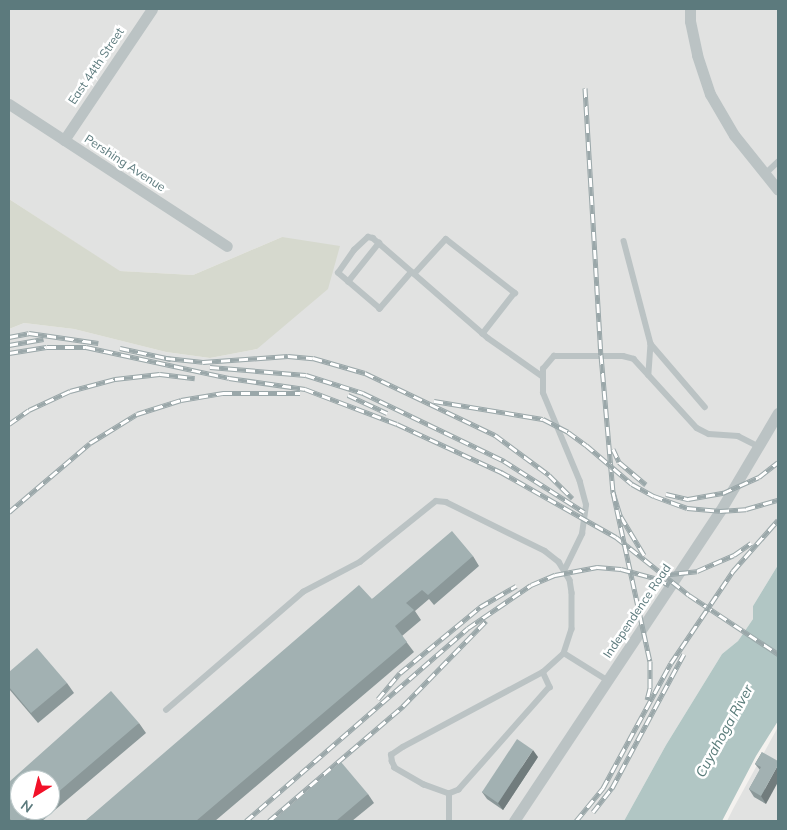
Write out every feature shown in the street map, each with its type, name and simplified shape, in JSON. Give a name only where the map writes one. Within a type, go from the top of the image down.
[{"type":"street","name":"East 44th Street","points":[[64,140],[152,9]]},
{"type":"street","points":[[690,9],[690,20],[697,55],[710,94],[734,135],[778,190]]},
{"type":"street","name":"Pershing Avenue","points":[[9,104],[227,246]]},
{"type":"street","name":"Independence Road","points":[[514,821],[720,511],[778,413]]},
{"type":"lane","points":[[765,174],[778,162]]},
{"type":"lane","points":[[483,334],[515,293],[446,239],[413,273],[380,309],[338,274],[347,258],[368,237],[373,238],[379,243],[413,273],[483,334],[542,376]]},
{"type":"lane","points":[[624,241],[651,344],[649,374]]},
{"type":"lane","points":[[348,282],[379,243]]},
{"type":"lane","points":[[651,344],[705,407]]},
{"type":"lane","points":[[565,569],[582,534],[586,505],[580,482],[543,393],[542,376],[546,363],[554,356],[560,354],[629,357],[638,362],[689,421],[703,432],[738,436],[758,446]]},
{"type":"lane","points":[[166,710],[303,592],[360,562],[436,501],[446,502],[545,552],[565,569],[572,593],[572,630],[564,653],[542,672],[454,718],[391,755],[395,768],[424,785],[450,794],[459,790],[541,700],[550,687],[542,672]]},
{"type":"lane","points":[[564,653],[607,680]]},
{"type":"lane","points":[[449,821],[450,794]]},
{"type":"shaded area","points":[[9,9],[778,9],[778,565],[753,606],[753,619],[738,641],[722,654],[666,745],[624,821],[9,821],[9,329],[24,323],[74,329],[166,352],[210,358],[257,349],[282,237],[193,275],[119,271],[9,199]]},
{"type":"shaded area","points":[[9,199],[120,271],[193,275],[282,237],[340,246],[328,289],[257,349],[210,358],[166,352],[74,329],[24,323],[9,329]]},
{"type":"shaded area","points":[[778,727],[778,821],[727,821],[733,809]]},
{"type":"water","name":"Cuyahoga River","points":[[778,565],[778,721],[756,756],[722,821],[624,821],[666,745],[722,654],[738,641],[753,619],[753,606]]},
{"type":"building","points":[[452,531],[473,556],[428,595],[422,590],[406,603],[414,610],[395,626],[407,642],[196,821],[85,821],[359,585],[372,599]]},
{"type":"building","points":[[37,648],[67,683],[31,713],[9,687],[9,672]]},
{"type":"building","points":[[111,691],[139,723],[60,790],[60,770],[22,770]]},
{"type":"building","points":[[517,739],[533,750],[498,803],[482,792]]},
{"type":"building","points":[[762,752],[778,761],[778,765],[761,796],[749,789],[761,767],[755,764]]},
{"type":"building","points":[[341,762],[368,794],[336,821],[273,821]]},
{"type":"building","points":[[10,781],[10,819],[9,818]]},
{"type":"railway","points":[[585,88],[601,355],[613,492]]},
{"type":"railway","points":[[9,337],[29,333],[98,343]]},
{"type":"railway","points":[[9,345],[43,339]]},
{"type":"railway","points":[[9,353],[47,347],[86,347],[229,378],[305,389],[397,424],[501,472],[616,537],[689,595],[778,654]]},
{"type":"railway","points":[[120,348],[171,359]]},
{"type":"railway","points":[[166,358],[203,362],[288,356],[313,358],[365,373],[495,435],[549,475],[572,498]]},
{"type":"railway","points":[[210,367],[306,375],[363,393],[504,461],[584,512]]},
{"type":"railway","points":[[9,424],[29,410],[70,391],[115,379],[160,374],[195,378]]},
{"type":"railway","points":[[9,512],[90,443],[137,414],[181,400],[223,393],[300,393]]},
{"type":"railway","points":[[348,395],[387,413]]},
{"type":"railway","points":[[434,401],[543,419],[568,432],[586,445],[632,484],[654,496],[687,508],[720,511],[746,509],[778,500]]},
{"type":"railway","points":[[613,449],[619,462],[646,485]]},
{"type":"railway","points":[[666,494],[688,499],[723,493],[759,477],[778,462]]},
{"type":"railway","points":[[644,555],[620,515],[613,492],[650,661],[650,688],[647,700]]},
{"type":"railway","points":[[576,821],[603,788],[671,663],[733,571],[778,520]]},
{"type":"railway","points":[[661,575],[697,571],[734,555],[751,543]]},
{"type":"railway","points":[[246,821],[468,628],[531,585],[555,575],[597,567],[621,569],[658,579],[669,585]]},
{"type":"railway","points":[[378,699],[400,673],[480,607],[516,586]]},
{"type":"railway","points":[[269,821],[403,706],[486,621]]},
{"type":"railway","points":[[593,812],[612,788],[684,654]]}]
